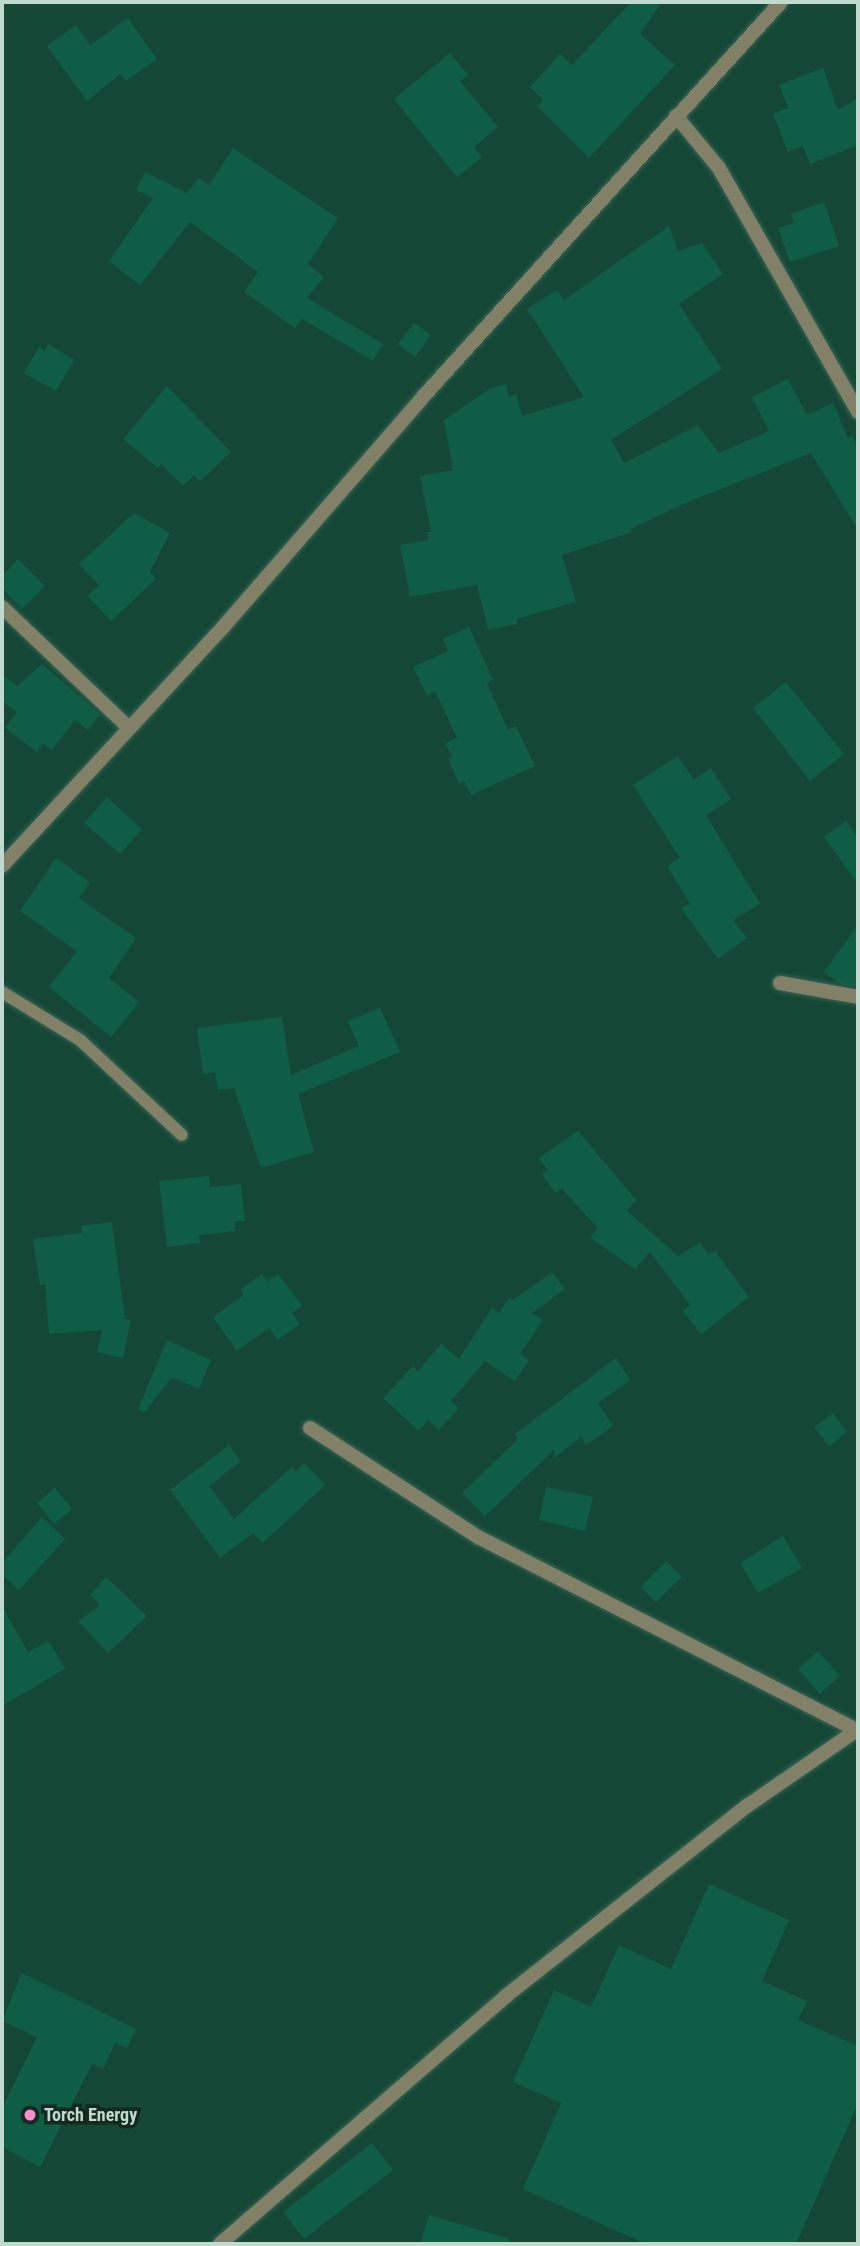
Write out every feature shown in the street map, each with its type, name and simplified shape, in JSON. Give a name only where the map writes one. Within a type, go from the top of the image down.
[{"type":"street","points":[[2,866],[128,727],[225,626],[676,116],[781,2]]},
{"type":"street","points":[[676,116],[719,168],[858,412]]},
{"type":"street","points":[[2,607],[128,727]]},
{"type":"street","points":[[780,983],[858,997]]},
{"type":"street","points":[[219,2244],[506,1996],[747,1807],[857,1729],[478,1536],[310,1428]]},
{"type":"lane","points":[[2,992],[80,1040],[182,1135]]},
{"type":"building","points":[[631,2],[662,2],[640,34],[675,65],[589,158],[537,106],[543,100],[530,87],[560,54],[572,65]]},
{"type":"building","points":[[128,18],[157,59],[126,81],[120,74],[87,101],[47,46],[76,25],[90,45]]},
{"type":"building","points":[[450,53],[468,75],[460,81],[498,127],[474,147],[482,157],[457,177],[394,99]]},
{"type":"building","points":[[823,68],[838,110],[858,98],[858,145],[810,164],[803,146],[788,152],[773,114],[788,108],[779,85]]},
{"type":"building","points":[[233,148],[338,218],[308,264],[324,277],[307,298],[383,344],[373,361],[302,319],[295,328],[244,292],[258,272],[190,222],[140,285],[109,261],[153,198],[136,190],[145,172],[187,193],[199,178],[209,185]]},
{"type":"building","points":[[824,202],[839,246],[790,262],[778,228],[794,223],[791,214]]},
{"type":"building","points":[[669,226],[678,251],[702,243],[723,274],[679,304],[722,369],[611,440],[624,463],[698,425],[719,453],[769,431],[752,397],[788,379],[807,415],[833,403],[848,438],[852,436],[858,447],[858,530],[811,453],[688,502],[630,529],[632,532],[562,555],[576,602],[516,619],[518,624],[488,630],[477,585],[410,597],[400,545],[428,540],[427,532],[431,532],[420,476],[453,470],[444,420],[489,389],[506,384],[509,397],[516,394],[522,416],[584,397],[527,309],[557,290],[564,300]]},
{"type":"building","points":[[414,323],[431,335],[415,357],[398,344]]},
{"type":"building","points":[[48,344],[74,360],[56,391],[24,373],[39,347],[45,351]]},
{"type":"building","points":[[167,386],[231,452],[200,481],[194,475],[183,486],[161,464],[158,468],[123,439]]},
{"type":"building","points":[[134,513],[170,533],[150,572],[156,579],[111,621],[88,596],[99,585],[79,564]]},
{"type":"building","points":[[18,559],[45,586],[22,609],[2,588],[2,576]]},
{"type":"building","points":[[469,627],[493,680],[487,683],[508,730],[516,726],[535,766],[471,795],[464,781],[459,784],[448,758],[452,757],[445,743],[457,738],[435,691],[427,696],[413,667],[448,651],[443,639]]},
{"type":"building","points":[[42,664],[100,714],[88,730],[75,720],[52,750],[43,743],[37,752],[5,728],[17,712],[2,701],[2,675],[17,686]]},
{"type":"building","points":[[786,682],[844,754],[810,781],[753,708]]},
{"type":"building","points":[[678,756],[694,780],[711,768],[731,799],[706,815],[760,904],[733,920],[747,938],[718,959],[681,908],[690,904],[667,866],[680,858],[633,785]]},
{"type":"building","points":[[107,797],[142,829],[120,854],[84,823]]},
{"type":"building","points":[[846,821],[858,838],[858,884],[824,837]]},
{"type":"building","points":[[56,858],[90,882],[79,898],[136,938],[109,978],[139,1002],[111,1037],[49,987],[77,951],[20,911]]},
{"type":"building","points":[[858,925],[858,987],[840,984],[824,972]]},
{"type":"building","points":[[380,1008],[400,1052],[298,1094],[314,1152],[261,1168],[234,1088],[218,1090],[215,1072],[203,1074],[197,1028],[282,1017],[291,1075],[359,1046],[348,1021]]},
{"type":"building","points":[[578,1131],[636,1200],[627,1211],[678,1256],[700,1243],[709,1255],[715,1251],[749,1297],[701,1334],[683,1311],[690,1305],[650,1252],[635,1269],[590,1238],[598,1228],[562,1189],[555,1193],[542,1174],[548,1170],[539,1158]]},
{"type":"building","points":[[209,1176],[210,1187],[241,1184],[245,1221],[234,1222],[236,1231],[199,1235],[200,1243],[167,1247],[159,1181]]},
{"type":"building","points":[[112,1222],[125,1319],[131,1320],[123,1358],[97,1352],[102,1330],[49,1334],[45,1284],[40,1285],[33,1239],[82,1233],[81,1226]]},
{"type":"building","points":[[552,1272],[565,1289],[532,1313],[543,1320],[520,1354],[529,1360],[515,1381],[485,1361],[451,1401],[459,1408],[439,1430],[428,1420],[419,1431],[383,1398],[413,1366],[418,1371],[441,1344],[459,1359],[492,1308],[499,1313],[509,1297],[513,1300]]},
{"type":"building","points":[[262,1274],[267,1281],[278,1274],[302,1306],[292,1313],[300,1324],[278,1340],[269,1328],[237,1351],[213,1317],[244,1295],[240,1290]]},
{"type":"building","points":[[167,1340],[211,1360],[199,1389],[172,1377],[144,1413],[138,1409]]},
{"type":"building","points":[[616,1358],[630,1380],[598,1403],[613,1426],[586,1445],[581,1437],[553,1459],[555,1449],[485,1516],[462,1493],[518,1439],[515,1434]]},
{"type":"building","points":[[833,1413],[847,1432],[829,1446],[814,1427]]},
{"type":"building","points":[[229,1445],[241,1461],[209,1486],[234,1519],[292,1467],[296,1472],[304,1463],[325,1485],[263,1543],[253,1533],[220,1558],[170,1490]]},
{"type":"building","points":[[546,1487],[593,1497],[585,1531],[539,1520]]},
{"type":"building","points":[[55,1488],[72,1509],[54,1524],[37,1503]]},
{"type":"building","points":[[42,1517],[65,1539],[19,1590],[2,1575],[2,1563]]},
{"type":"building","points":[[783,1536],[802,1568],[758,1593],[740,1563]]},
{"type":"building","points":[[666,1561],[682,1577],[656,1602],[641,1587]]},
{"type":"building","points":[[106,1577],[147,1616],[108,1653],[78,1621],[100,1605],[90,1595]]},
{"type":"building","points":[[2,1606],[28,1652],[49,1641],[65,1669],[2,1706]]},
{"type":"building","points":[[818,1651],[840,1676],[820,1694],[798,1669]]},
{"type":"building","points":[[709,1884],[789,1920],[762,1981],[807,2001],[798,2020],[858,2046],[858,2103],[796,2244],[646,2244],[523,2189],[561,2103],[513,2082],[554,1990],[591,2007],[619,1945],[671,1969]]},
{"type":"building","points":[[22,1973],[136,2029],[127,2048],[115,2043],[103,2069],[92,2064],[40,2167],[2,2147],[2,2108],[37,2037],[2,2021]]},
{"type":"building","points":[[372,2143],[393,2170],[304,2239],[283,2212]]},
{"type":"building","points":[[429,2215],[510,2239],[509,2244],[420,2244]]},
{"type":"place","name":"Torch Energy","points":[[30,2115]]}]
